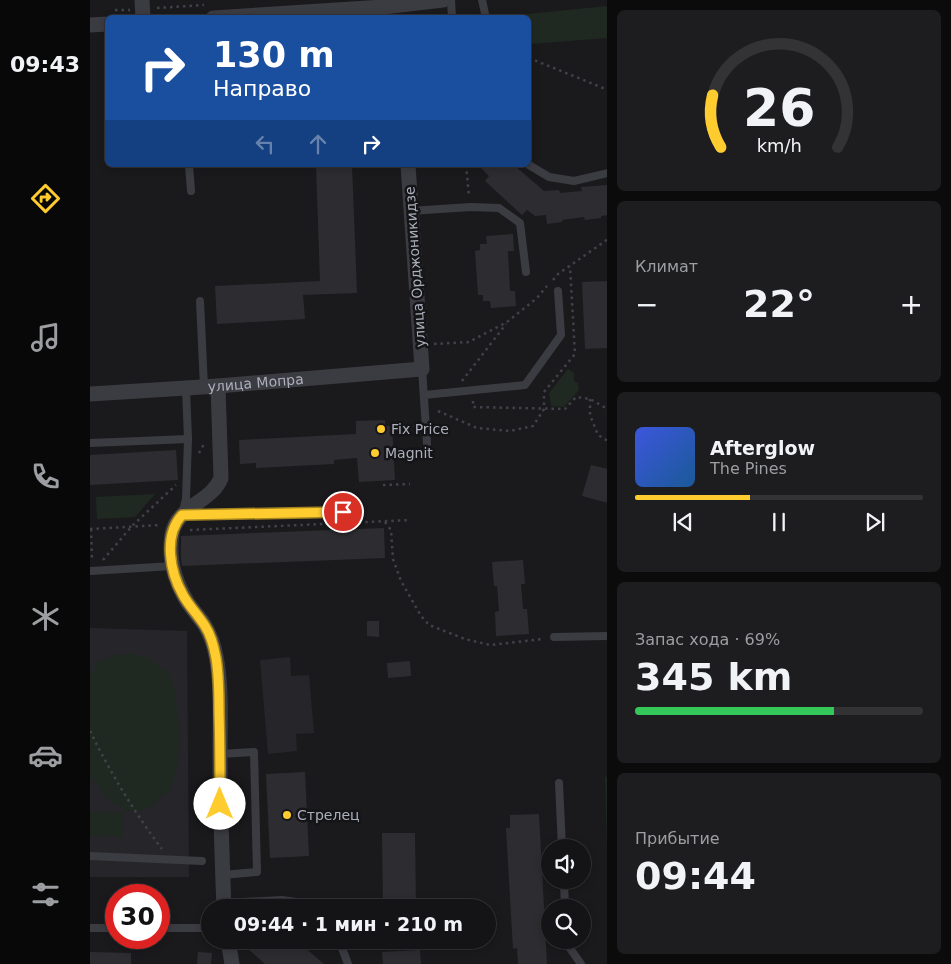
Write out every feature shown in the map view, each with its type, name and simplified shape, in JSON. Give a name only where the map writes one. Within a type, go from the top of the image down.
[{"type":"street","points":[[210,11],[383,7],[401,11],[443,0]]},
{"type":"street","points":[[90,25],[105,18]]},
{"type":"street","name":"улица Орджоникидзе","points":[[408,167],[422,369]]},
{"type":"street","name":"улица Мопра","points":[[90,394],[211,387],[422,369]]},
{"type":"street","points":[[211,387],[219,483],[176,523],[171,545],[171,556],[178,585],[205,626],[216,656],[219,692],[220,820],[224,899]]},
{"type":"street","points":[[230,949],[232,964]]},
{"type":"lane","points":[[451,0],[452,15]]},
{"type":"lane","points":[[482,0],[485,15]]},
{"type":"lane","points":[[531,166],[549,177],[574,181],[607,173]]},
{"type":"lane","points":[[189,167],[191,191]]},
{"type":"lane","points":[[410,211],[499,208],[520,223],[526,272]]},
{"type":"lane","points":[[424,396],[525,385],[561,335],[558,292]]},
{"type":"lane","points":[[200,301],[211,387]]},
{"type":"lane","points":[[422,369],[427,444]]},
{"type":"lane","points":[[186,388],[188,439],[186,499],[176,523],[343,512]]},
{"type":"lane","points":[[90,443],[188,439]]},
{"type":"lane","points":[[91,571],[172,566]]},
{"type":"lane","points":[[554,637],[607,636]]},
{"type":"lane","points":[[220,754],[254,752],[258,872],[223,875]]},
{"type":"lane","points":[[559,783],[562,839]]},
{"type":"lane","points":[[90,856],[202,861]]},
{"type":"lane","points":[[90,928],[105,928]]},
{"type":"lane","points":[[170,928],[201,928]]},
{"type":"lane","points":[[342,949],[348,964]]},
{"type":"lane","points":[[570,949],[581,964]]},
{"type":"path","points":[[116,15],[142,9],[210,11]]},
{"type":"path","points":[[531,59],[607,90]]},
{"type":"path","points":[[466,167],[470,208]]},
{"type":"path","points":[[420,346],[469,342],[507,322],[537,298],[558,274],[607,240]]},
{"type":"path","points":[[473,398],[473,407],[565,409],[576,397],[590,399],[604,407],[607,406]]},
{"type":"path","points":[[590,399],[590,415],[598,435],[607,441]]},
{"type":"path","points":[[438,411],[477,428],[510,431],[533,426],[544,409]]},
{"type":"path","points":[[91,571],[132,526],[187,475],[205,441]]},
{"type":"path","points":[[383,486],[410,484]]},
{"type":"path","points":[[91,571],[90,529],[176,523],[385,522],[411,520]]},
{"type":"path","points":[[385,522],[391,530],[393,559],[401,581],[420,616],[429,625],[465,639],[490,645],[554,637]]},
{"type":"path","points":[[90,731],[103,757],[144,824],[169,859]]},
{"type":"shaded area","points":[[607,6],[607,38],[531,44],[531,15],[518,15]]},
{"type":"shaded area","points":[[568,369],[574,373],[574,381],[578,383],[579,390],[564,407],[551,406],[549,393]]},
{"type":"shaded area","points":[[155,494],[135,517],[97,519],[96,497]]},
{"type":"shaded area","points":[[90,628],[187,631],[189,877],[90,877]]},
{"type":"shaded area","points":[[117,654],[133,654],[150,659],[168,673],[175,690],[179,729],[178,767],[171,788],[153,806],[137,812],[124,810],[107,799],[90,775],[90,675],[97,663]]},
{"type":"shaded area","points":[[290,657],[291,676],[309,675],[314,733],[296,734],[297,751],[268,754],[260,660]]},
{"type":"shaded area","points":[[605,776],[607,777],[607,851]]},
{"type":"shaded area","points":[[90,812],[123,812],[123,837],[90,836]]},
{"type":"building","points":[[316,167],[352,167],[357,293],[303,295],[305,319],[217,324],[215,286],[320,281]]},
{"type":"building","points":[[480,167],[516,167],[544,191],[559,190],[560,193],[582,191],[581,187],[607,185],[607,215],[601,216],[601,218],[585,220],[584,217],[547,224],[546,215],[535,216],[527,210],[522,215],[485,181],[489,176]]},
{"type":"building","points":[[513,234],[514,251],[508,251],[510,291],[515,291],[516,306],[491,308],[490,301],[483,301],[483,295],[478,295],[475,251],[480,250],[480,244],[487,244],[486,236]]},
{"type":"building","points":[[607,281],[607,348],[585,349],[582,282]]},
{"type":"building","points":[[385,420],[385,426],[392,426],[395,480],[359,482],[357,458],[334,460],[334,464],[256,468],[256,463],[240,464],[239,440],[356,434],[356,421]]},
{"type":"building","points":[[176,450],[178,480],[90,485],[90,455]]},
{"type":"building","points":[[591,465],[607,469],[607,503],[582,496]]},
{"type":"building","points":[[384,528],[385,558],[182,566],[181,536]]},
{"type":"building","points":[[523,560],[525,584],[521,584],[523,609],[527,609],[529,634],[496,636],[495,612],[499,611],[497,586],[494,586],[492,562]]},
{"type":"building","points":[[367,621],[379,621],[379,637],[367,636]]},
{"type":"building","points":[[410,661],[411,676],[388,678],[387,663]]},
{"type":"building","name":"Стрелец","points":[[305,772],[309,856],[270,858],[266,774]]},
{"type":"building","points":[[539,814],[541,889],[543,889],[544,899],[541,899],[541,949],[546,949],[547,964],[518,964],[517,948],[513,949],[506,828],[510,828],[510,815]]},
{"type":"building","points":[[382,833],[415,833],[416,899],[383,899]]},
{"type":"building","points":[[248,949],[306,949],[324,964],[265,964]]},
{"type":"building","points":[[420,950],[421,964],[383,964],[382,952]]},
{"type":"building","points":[[90,952],[131,953],[131,964],[90,964]]},
{"type":"building","points":[[198,952],[212,953],[211,964],[197,964]]},
{"type":"place","name":"Fix Price","points":[[381,429]]},
{"type":"place","name":"Magnit","points":[[375,453]]},
{"type":"place","name":"Стрелец","points":[[287,815]]},
{"type":"route","points":[[220,804],[218,670],[216,656],[205,626],[189,605],[178,585],[171,556],[175,524],[182,515],[343,512]]}]
